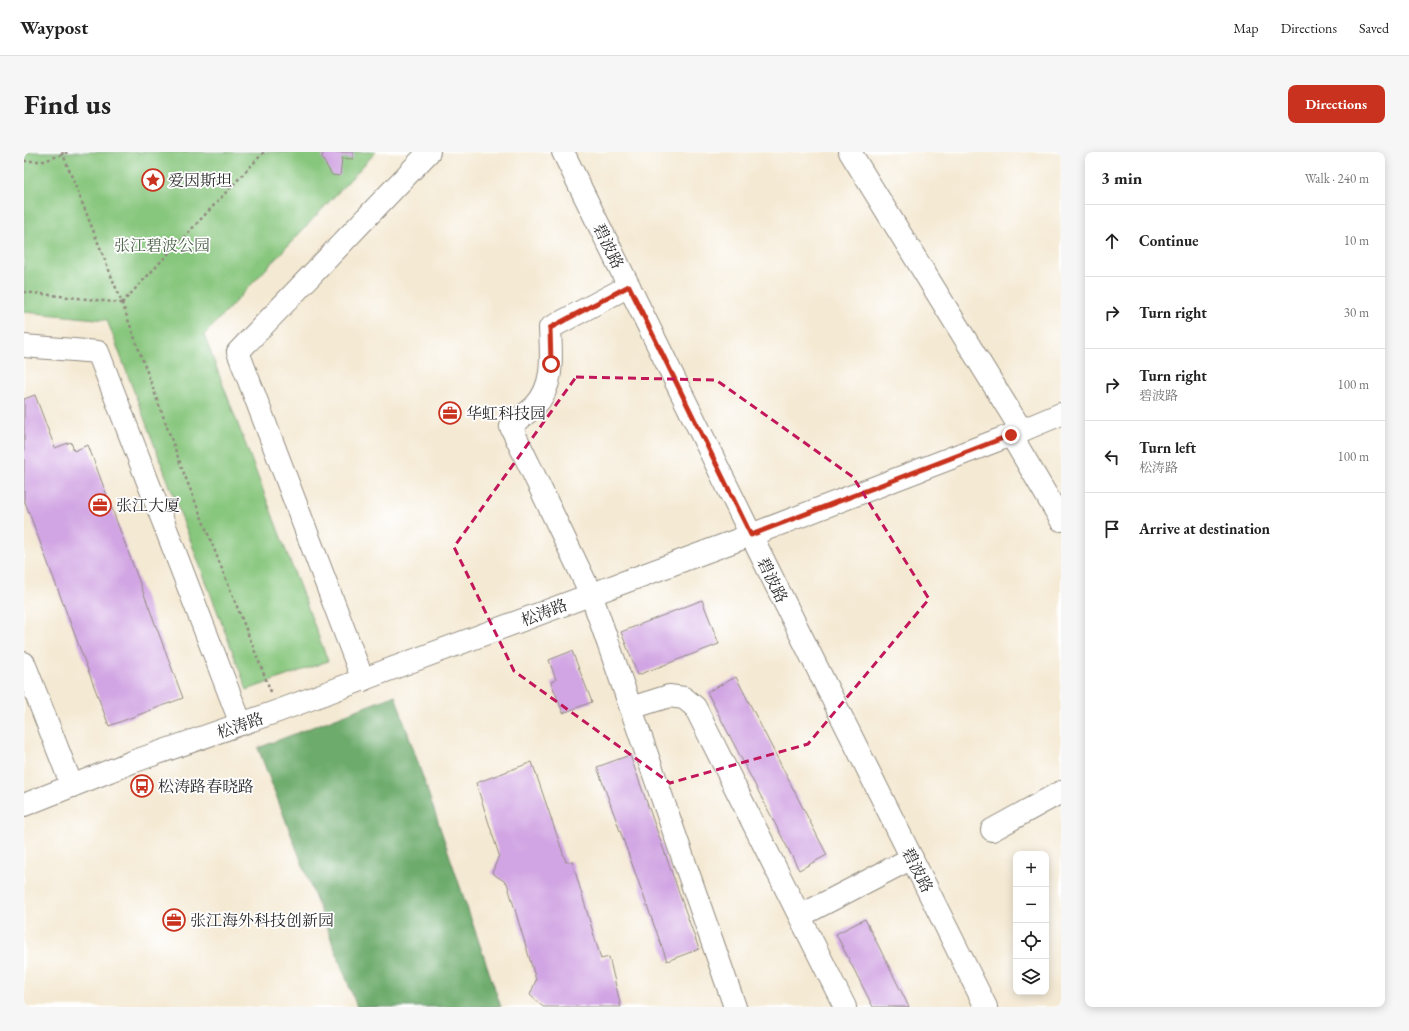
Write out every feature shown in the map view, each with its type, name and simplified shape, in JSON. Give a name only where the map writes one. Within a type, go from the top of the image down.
[{"type":"street","points":[[363,680],[238,352],[429,152]]},
{"type":"street","name":"碧波路","points":[[563,152],[751,535],[986,1007]]},
{"type":"street","points":[[850,152],[1016,433],[1061,520]]},
{"type":"street","points":[[629,286],[550,328],[551,364],[548,386],[535,405],[511,427],[591,594],[735,1007]]},
{"type":"street","points":[[24,346],[98,352],[241,724]]},
{"type":"street","name":"松涛路","points":[[24,805],[132,762],[363,680],[751,535],[1016,433],[1061,414]]},
{"type":"street","points":[[24,663],[72,786]]},
{"type":"street","points":[[631,708],[669,696],[684,698],[695,707],[845,1007]]},
{"type":"street","points":[[992,830],[1061,792]]},
{"type":"street","points":[[800,916],[912,858]]},
{"type":"path","points":[[24,161],[44,161],[69,152]]},
{"type":"path","points":[[122,303],[264,152]]},
{"type":"path","points":[[63,153],[122,303],[183,471],[278,711]]},
{"type":"path","points":[[24,292],[122,303]]},
{"type":"highlighted area","points":[[576,377],[716,380],[853,477],[929,599],[808,744],[670,783],[514,671],[454,547]]},
{"type":"green space","name":"张江碧波公园","points":[[24,152],[376,152],[204,335],[328,661],[247,690],[107,320],[24,312]]},
{"type":"green space","points":[[395,695],[501,1007],[357,1007],[258,748]]},
{"type":"building","points":[[323,152],[353,152],[353,159],[342,158],[340,176],[332,175],[322,158]]},
{"type":"building","points":[[35,395],[55,448],[71,442],[74,451],[88,445],[183,698],[109,726],[24,502],[24,399]]},
{"type":"building","points":[[702,600],[719,644],[638,675],[621,632]]},
{"type":"building","points":[[572,651],[592,702],[563,713],[551,682],[556,680],[549,660]]},
{"type":"building","points":[[736,677],[827,855],[799,870],[707,692]]},
{"type":"building","points":[[630,755],[699,949],[667,961],[597,767]]},
{"type":"building","points":[[532,762],[566,862],[572,861],[601,959],[609,957],[621,1007],[543,1007],[530,995],[536,980],[507,883],[492,873],[499,855],[476,783]]},
{"type":"building","points":[[865,919],[909,1007],[873,1007],[836,934]]},
{"type":"place","name":"爱因斯坦","points":[[153,180]]},
{"type":"place","name":"华虹科技园","points":[[450,413]]},
{"type":"place","name":"张江大厦","points":[[100,505]]},
{"type":"place","name":"松涛路春晓路","points":[[142,786]]},
{"type":"place","name":"张江海外科技创新园","points":[[174,920]]},
{"type":"route","points":[[551,364],[550,328],[629,286],[751,535],[1011,435]]}]
